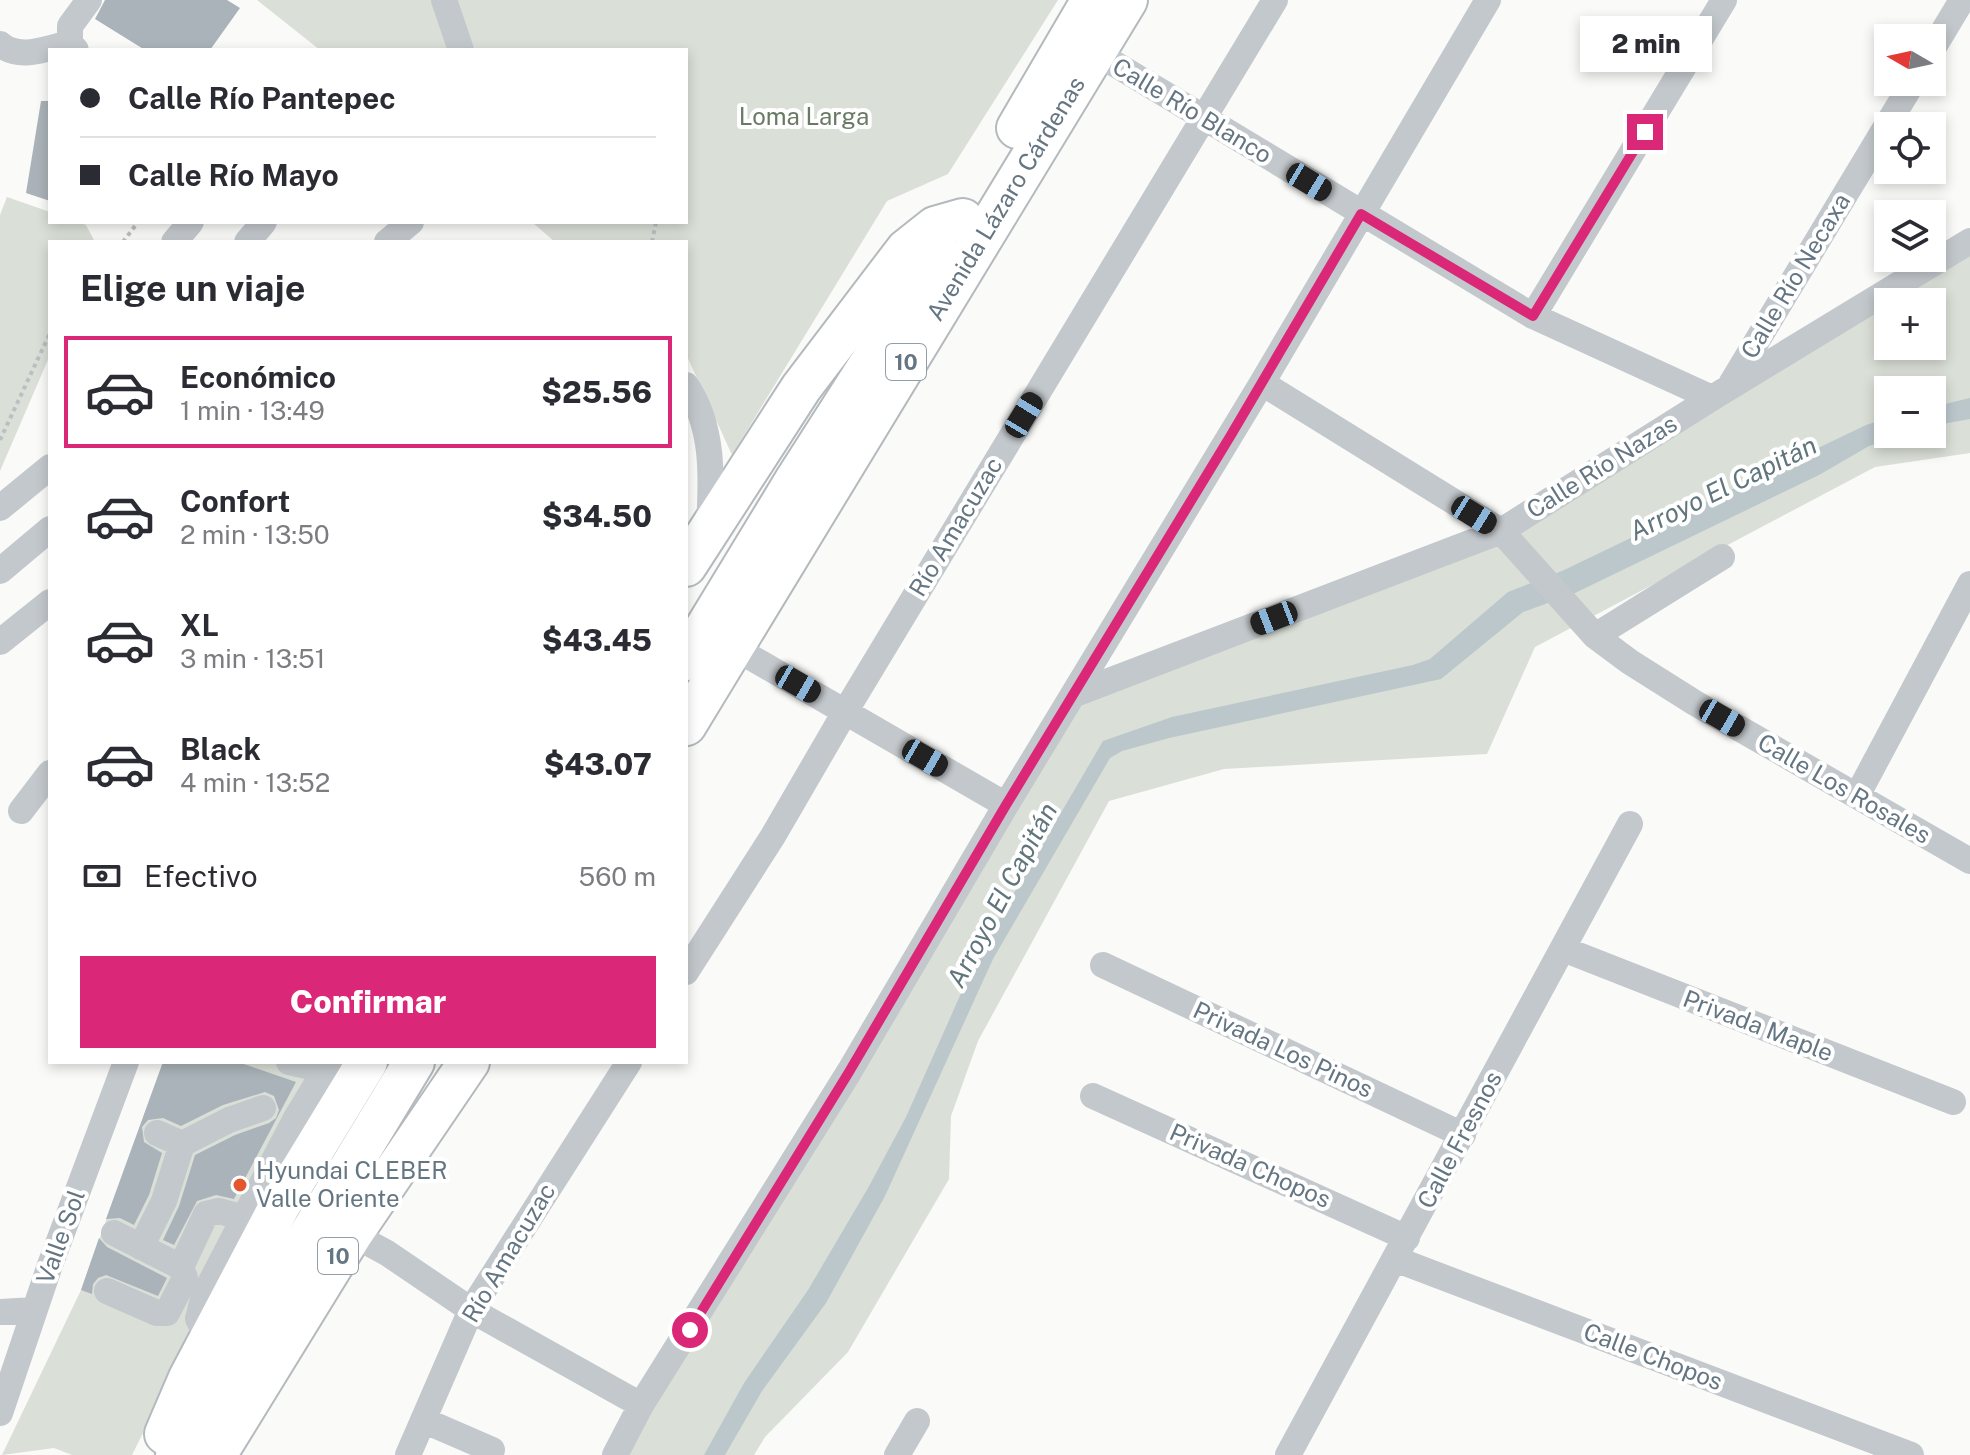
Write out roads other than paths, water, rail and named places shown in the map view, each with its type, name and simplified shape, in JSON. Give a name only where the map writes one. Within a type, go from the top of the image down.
[{"type":"highway","name":"Avenida Lázaro Cárdenas","points":[[688,657],[796,479],[963,219],[1092,0]]},
{"type":"highway","name":"Avenida Lázaro Cárdenas","points":[[688,722],[1127,0]]},
{"type":"highway","points":[[688,563],[801,388],[906,250],[935,227],[963,219]]},
{"type":"highway","points":[[158,1455],[170,1420],[209,1338],[280,1205],[366,1064]]},
{"type":"highway","name":"10","points":[[176,1455],[413,1064]]},
{"type":"highway","name":"10","points":[[226,1446],[352,1234],[468,1064]]},
{"type":"street","points":[[73,47],[70,26],[89,0]]},
{"type":"street","points":[[444,0],[460,48]]},
{"type":"street","name":"Río Amacuzac","points":[[688,969],[773,836],[1275,0]]},
{"type":"street","points":[[615,1455],[641,1405],[841,1086],[1488,0]]},
{"type":"street","points":[[1533,316],[1724,0]]},
{"type":"street","points":[[1946,27],[1962,0]]},
{"type":"street","points":[[0,44],[5,49],[26,53],[48,50]]},
{"type":"street","name":"Calle Río Blanco","points":[[1095,52],[1533,316],[1720,392]]},
{"type":"street","name":"Calle Río Necaxa","points":[[1720,392],[1904,96]]},
{"type":"street","points":[[176,240],[189,224]]},
{"type":"street","points":[[249,240],[262,224]]},
{"type":"street","points":[[389,240],[409,224]]},
{"type":"street","name":"Calle Río Nazas","points":[[1075,694],[1501,531],[1720,392],[1965,248]]},
{"type":"street","name":"Calle Los Rosales","points":[[1262,383],[1501,531],[1595,636],[1669,687],[1970,861]]},
{"type":"street","points":[[688,388],[710,452],[708,532]]},
{"type":"street","points":[[0,508],[48,469]]},
{"type":"street","points":[[0,571],[48,531]]},
{"type":"street","points":[[1595,636],[1722,557]]},
{"type":"street","points":[[1857,796],[1970,584]]},
{"type":"street","points":[[0,642],[48,604]]},
{"type":"street","points":[[733,647],[1006,805]]},
{"type":"street","points":[[21,811],[48,776]]},
{"type":"street","name":"Calle Fresnos","points":[[1288,1455],[1630,824]]},
{"type":"street","name":"Privada Maple","points":[[1563,949],[1953,1102]]},
{"type":"street","name":"Privada Los Pinos","points":[[1103,965],[1463,1135]]},
{"type":"street","name":"Valle Sol","points":[[0,1413],[34,1310],[125,1064]]},
{"type":"street","name":"Río Amacuzac","points":[[408,1455],[471,1310],[628,1064]]},
{"type":"street","points":[[209,1338],[198,1319],[199,1309],[296,1118],[327,1066]]},
{"type":"street","name":"Privada Chopos","points":[[1093,1096],[1401,1248]]},
{"type":"street","points":[[141,1247],[164,1201],[182,1144],[229,1120],[263,1108]]},
{"type":"street","points":[[157,1133],[182,1144]]},
{"type":"street","points":[[181,1267],[206,1214],[219,1211],[244,1218]]},
{"type":"street","points":[[107,1291],[157,1313],[167,1313],[185,1278],[181,1267],[114,1233]]},
{"type":"street","points":[[352,1234],[387,1253],[471,1310],[641,1405]]},
{"type":"street","name":"Calle Chopos","points":[[1401,1248],[1911,1455]]},
{"type":"street","points":[[0,1312],[34,1310]]},
{"type":"street","points":[[423,1420],[492,1450]]},
{"type":"street","points":[[897,1455],[917,1421]]},
{"type":"place","name":"Hyundai CLEBER Valle Oriente","points":[[240,1185]]},
{"type":"park label","name":"Loma Larga","points":[[804,117]]},
{"type":"water label","name":"Arroyo El Capitán","points":[[1723,488]]},
{"type":"water label","name":"Arroyo El Capitán","points":[[1002,895]]}]
